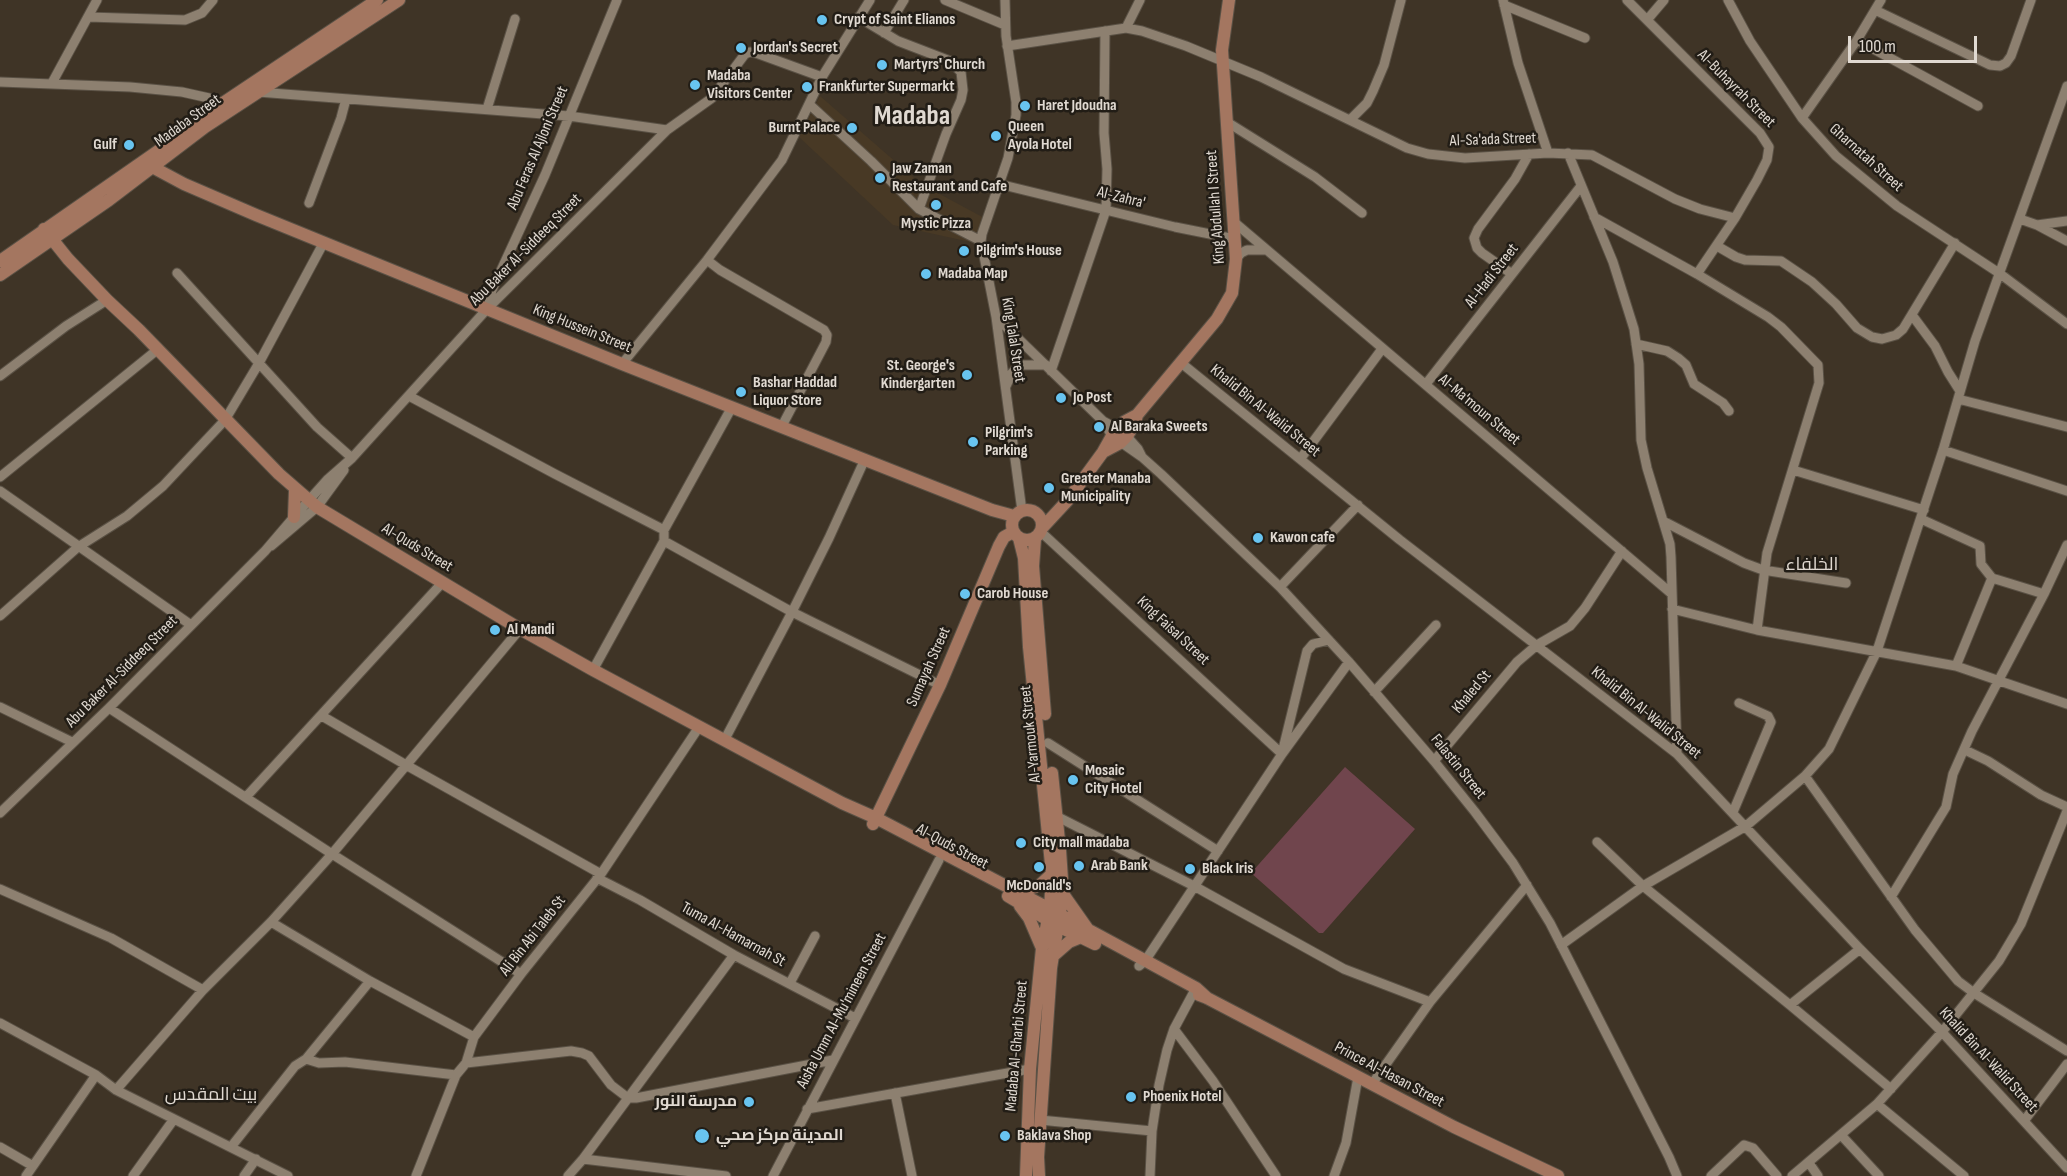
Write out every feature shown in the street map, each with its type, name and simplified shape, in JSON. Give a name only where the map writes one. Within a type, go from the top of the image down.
[{"type":"main road","name":"Madaba Street","points":[[148,165],[220,105],[377,0]]},
{"type":"main road","name":"Madaba Street","points":[[0,274],[48,234],[148,165],[399,0]]},
{"type":"main road","name":"King Abdullah I Street","points":[[1120,436],[1135,423],[1137,415],[1225,306],[1232,293],[1236,259],[1222,61],[1228,0]]},
{"type":"main road","name":"King Hussein Street","points":[[148,165],[184,184],[622,364],[992,510],[1018,514]]},
{"type":"main road","name":"Madaba Street","points":[[0,261],[48,234]]},
{"type":"main road","name":"Al-Quds Street","points":[[48,234],[107,300],[295,490],[313,504],[442,583],[593,670],[725,739],[842,803],[850,810],[875,821],[1054,917]]},
{"type":"main road","points":[[1040,533],[1042,522],[1037,513],[1032,511],[1018,514],[1012,524],[1016,535],[1026,541],[1040,533],[1103,452],[1120,436]]},
{"type":"main road","points":[[294,516],[295,490]]},
{"type":"main road","name":"Al-Yarmouk Street","points":[[1040,533],[1033,566],[1036,620],[1063,894],[1054,917]]},
{"type":"main road","name":"Al-Yarmouk Street","points":[[1016,535],[1024,558],[1029,647],[1052,874],[1054,917]]},
{"type":"main road","name":"Sumayah Street","points":[[875,821],[940,685],[999,546],[1004,537],[1016,535]]},
{"type":"main road","name":"Al-Quds Street","points":[[875,821],[939,860],[957,865]]},
{"type":"main road","points":[[1042,948],[1018,897],[1040,885],[1052,874]]},
{"type":"main road","points":[[1053,956],[1069,942],[1085,934],[1063,894]]},
{"type":"main road","name":"Prince Al-Hasan Street","points":[[1054,917],[1535,1171],[1558,1176]]},
{"type":"main road","name":"Madaba Al-Gharbi Street","points":[[1026,1176],[1030,1069],[1042,948],[1054,917]]},
{"type":"main road","name":"Madaba Al-Gharbi Street","points":[[1039,1176],[1040,1120],[1054,917]]},
{"type":"street","points":[[52,83],[98,0]]},
{"type":"street","points":[[88,17],[185,20],[202,13],[213,0]]},
{"type":"street","name":"Abu Feras Al Ajloni Street","points":[[488,308],[492,290],[544,175],[617,0]]},
{"type":"street","points":[[622,364],[707,260],[782,160],[822,77],[870,0]]},
{"type":"street","points":[[884,33],[904,0]]},
{"type":"street","points":[[945,0],[1005,25]]},
{"type":"street","name":"King Talal Street","points":[[1005,0],[1007,46],[1016,115],[1008,158],[981,242],[996,316],[1018,514]]},
{"type":"street","points":[[1007,46],[1126,28],[1140,0]]},
{"type":"street","points":[[1350,120],[1367,103],[1373,92],[1384,65],[1401,0]]},
{"type":"street","name":"Al-Buhayrah Street","points":[[1627,0],[1767,141],[1769,153],[1767,160],[1735,218],[1697,274]]},
{"type":"street","points":[[1647,20],[1664,0]]},
{"type":"street","name":"Gharnatah Street","points":[[1728,0],[1750,41],[1802,118],[1836,156],[1897,206],[2000,273],[2067,324]]},
{"type":"street","points":[[1802,118],[1857,40],[1881,0]]},
{"type":"street","points":[[1875,10],[1990,65],[2000,66],[2006,63],[2011,56],[2031,0]]},
{"type":"street","points":[[1503,2],[1585,38]]},
{"type":"street","points":[[1503,2],[1518,63],[1548,153]]},
{"type":"street","points":[[858,17],[907,45],[950,61],[961,72],[963,82],[961,100],[919,209]]},
{"type":"street","points":[[487,109],[515,19]]},
{"type":"street","name":"Al-Sa'ada Street","points":[[1126,28],[1153,34],[1261,77],[1407,148],[1428,154],[1465,158],[1548,153],[1592,155],[1675,199],[1700,209],[1735,218]]},
{"type":"street","points":[[1005,387],[1012,373],[1020,365],[1048,368],[1106,210],[1105,31]]},
{"type":"street","points":[[1857,40],[1978,106]]},
{"type":"street","name":"Abu Baker Al-Siddeeq Street","points":[[264,551],[282,539],[313,504],[327,480],[350,460],[488,308],[667,130],[712,98],[741,59],[750,52],[822,77]]},
{"type":"street","points":[[0,82],[52,83],[182,92],[208,98],[220,105]]},
{"type":"street","points":[[1561,945],[1642,886],[1746,826],[1805,776],[1829,749],[1877,651],[1943,450],[1975,341],[2067,86]]},
{"type":"street","points":[[258,92],[569,116],[667,130]]},
{"type":"street","points":[[309,203],[346,99]]},
{"type":"street","points":[[809,104],[919,209],[981,242]]},
{"type":"street","points":[[1227,122],[1316,177],[1362,213]]},
{"type":"street","points":[[1568,153],[1613,262],[1630,314],[1636,344],[1641,440],[1670,544],[1677,754]]},
{"type":"street","points":[[1512,274],[1482,253],[1477,248],[1474,238],[1478,229],[1515,179],[1529,154]]},
{"type":"street","name":"Al-Zahra'","points":[[999,184],[1184,230],[1235,239]]},
{"type":"street","name":"Al-Hadi Street","points":[[1425,384],[1581,186]]},
{"type":"street","points":[[1594,217],[1768,316],[1818,365],[1819,383],[1774,526],[1763,570],[1757,630]]},
{"type":"street","points":[[2020,219],[2067,241]]},
{"type":"street","points":[[2037,225],[2067,221]]},
{"type":"street","name":"Al-Ma'moun Street","points":[[1234,222],[1672,594]]},
{"type":"street","points":[[0,616],[78,548],[127,516],[163,486],[225,420],[259,363],[324,242]]},
{"type":"street","points":[[1717,246],[1745,260],[1781,261],[1796,269],[1836,304],[1857,328],[1872,337],[1888,339],[1903,329],[1955,243]]},
{"type":"street","points":[[1236,259],[1247,250],[1266,250]]},
{"type":"street","points":[[707,260],[720,270],[824,330],[827,335],[826,342],[782,426]]},
{"type":"street","points":[[177,273],[317,427],[350,460]]},
{"type":"street","points":[[0,376],[42,343],[107,300]]},
{"type":"street","points":[[1912,315],[1935,346],[1959,395],[2067,427]]},
{"type":"street","name":"Falastin Street","points":[[996,316],[1103,421],[1280,587],[1349,662],[1434,761],[1495,838],[1527,885],[1561,945],[1670,1157],[1677,1176]]},
{"type":"street","points":[[1636,344],[1667,351],[1678,358],[1686,365],[1694,384],[1723,403],[1729,411]]},
{"type":"street","points":[[0,477],[157,350]]},
{"type":"street","points":[[1300,458],[1382,350]]},
{"type":"street","name":"Khalid Bin Al-Walid Street","points":[[1180,362],[1358,505],[1677,754],[1860,949],[1942,1032],[2067,1168]]},
{"type":"street","points":[[409,396],[664,530]]},
{"type":"street","points":[[593,670],[664,541],[664,530],[732,407]]},
{"type":"street","points":[[1943,450],[2067,491]]},
{"type":"street","points":[[725,739],[830,538],[865,459]]},
{"type":"street","points":[[1793,471],[1922,515],[1980,546],[1981,564],[1992,578],[2044,594]]},
{"type":"street","points":[[0,491],[190,625]]},
{"type":"street","name":"Abu Baker Al-Siddeeq Street","points":[[0,813],[109,708],[264,551],[294,516],[313,504]]},
{"type":"street","points":[[1280,587],[1358,505]]},
{"type":"street","points":[[1663,521],[1730,557],[1763,570],[1846,583]]},
{"type":"street","name":"King Faisal Street","points":[[1040,533],[1282,754]]},
{"type":"street","points":[[664,541],[792,612],[940,685]]},
{"type":"street","points":[[1891,897],[1946,807],[1953,774],[1972,731],[2044,594],[2067,544]]},
{"type":"street","name":"Khaled St","points":[[1434,761],[1517,662],[1537,645],[1570,626],[1585,608],[1622,551]]},
{"type":"street","points":[[1956,666],[1992,578]]},
{"type":"street","points":[[246,797],[442,583]]},
{"type":"street","points":[[1672,609],[1757,630],[1956,666],[2067,704]]},
{"type":"street","points":[[1374,692],[1436,625]]},
{"type":"street","points":[[116,1090],[204,990],[271,922],[332,854],[520,629]]},
{"type":"street","points":[[1282,754],[1306,651],[1313,644],[1329,640]]},
{"type":"street","points":[[1142,963],[1282,754],[1349,662]]},
{"type":"street","points":[[1733,812],[1771,722],[1768,716],[1739,704]]},
{"type":"street","points":[[0,707],[72,742]]},
{"type":"street","points":[[109,708],[521,974]]},
{"type":"street","name":"Tuma Al-Hamarnah St","points":[[322,716],[734,955],[855,1018]]},
{"type":"street","name":"Ali Bin Abi Taleb St","points":[[416,1176],[456,1075],[466,1063],[474,1037],[599,876],[699,727]]},
{"type":"street","points":[[1048,743],[1218,851]]},
{"type":"street","points":[[1965,750],[1988,761],[2041,795],[2067,807]]},
{"type":"street","points":[[1805,776],[1915,930],[1958,981],[2067,1050]]},
{"type":"street","points":[[1792,1176],[1877,1104],[1942,1032],[1999,961],[2021,924],[2067,811]]},
{"type":"street","points":[[1056,816],[1194,886],[1344,969],[1430,1002]]},
{"type":"street","points":[[1597,842],[1642,886],[1891,1089]]},
{"type":"street","name":"Aisha Umm Al-Mu'mineen Street","points":[[773,1176],[939,860]]},
{"type":"street","points":[[1372,1084],[1430,1002],[1527,885]]},
{"type":"street","points":[[0,889],[111,938],[204,990]]},
{"type":"street","points":[[271,922],[370,981],[474,1037]]},
{"type":"street","points":[[790,983],[815,936]]},
{"type":"street","points":[[1790,1005],[1860,949]]},
{"type":"street","points":[[568,1176],[734,955]]},
{"type":"street","points":[[231,1147],[295,1066],[306,1059],[370,981]]},
{"type":"street","points":[[1150,1176],[1152,1131],[1159,1085],[1174,1029],[1195,990]]},
{"type":"street","points":[[0,1023],[96,1075],[116,1090],[288,1176]]},
{"type":"street","points":[[1174,1029],[1214,1081],[1276,1176]]},
{"type":"street","points":[[466,1063],[571,1051],[582,1053],[589,1056],[611,1085],[628,1098],[640,1098],[833,1060]]},
{"type":"street","points":[[306,1059],[319,1063],[345,1062],[456,1075]]},
{"type":"street","points":[[2024,1121],[2067,1064]]},
{"type":"street","points":[[807,1109],[1030,1069]]},
{"type":"street","points":[[26,1176],[96,1075]]},
{"type":"street","points":[[1334,1176],[1346,1143],[1358,1077]]},
{"type":"street","points":[[895,1093],[912,1176]]},
{"type":"street","points":[[1877,1104],[1964,1176]]},
{"type":"street","points":[[133,1176],[174,1119]]},
{"type":"street","points":[[1040,1120],[1152,1131]]},
{"type":"street","points":[[1840,1136],[1879,1176]]},
{"type":"street","points":[[1711,1176],[1744,1145],[1753,1148],[1777,1176]]},
{"type":"street","points":[[0,1147],[33,1166]]},
{"type":"street","name":"Falastin Street","points":[[1670,1157],[1683,1176]]},
{"type":"street","points":[[244,1176],[256,1159]]},
{"type":"street","points":[[583,1159],[668,1173],[726,1176]]},
{"type":"street","points":[[1809,1163],[1818,1176]]},
{"type":"shaded area","points":[[820,96],[921,184],[988,220],[984,245],[893,225],[799,137]]},
{"type":"shaded area","points":[[1345,767],[1415,829],[1323,933],[1319,933],[1251,873]]},
{"type":"place","name":"Crypt of Saint Elianos","points":[[822,20]]},
{"type":"place","name":"Jordan's Secret","points":[[741,48]]},
{"type":"place","name":"Martyrs' Church","points":[[882,65]]},
{"type":"place","name":"Madaba Visitors Center","points":[[695,85]]},
{"type":"place","name":"Frankfurter Supermarkt","points":[[807,87]]},
{"type":"place","name":"Haret Jdoudna","points":[[1025,106]]},
{"type":"place","name":"Burnt Palace","points":[[852,128]]},
{"type":"place","name":"Queen Ayola Hotel","points":[[996,136]]},
{"type":"place","name":"Gulf","points":[[129,145]]},
{"type":"place","name":"Jaw Zaman Restaurant and Cafe","points":[[880,178]]},
{"type":"place","name":"Mystic Pizza","points":[[936,205]]},
{"type":"place","name":"Pilgrim's House","points":[[964,251]]},
{"type":"place","name":"Madaba Map","points":[[926,274]]},
{"type":"place","name":"St. George's Kindergarten","points":[[967,375]]},
{"type":"place","name":"Bashar Haddad Liquor Store","points":[[741,392]]},
{"type":"place","name":"Jo Post","points":[[1061,398]]},
{"type":"place","name":"Al Baraka Sweets","points":[[1099,427]]},
{"type":"place","name":"Pilgrim's Parking","points":[[973,442]]},
{"type":"place","name":"Greater Manaba Municipality","points":[[1049,488]]},
{"type":"place","name":"Kawon cafe","points":[[1258,538]]},
{"type":"place","name":"Carob House","points":[[965,594]]},
{"type":"place","name":"Al Mandi","points":[[495,630]]},
{"type":"place","name":"Mosaic City Hotel","points":[[1073,780]]},
{"type":"place","name":"City mall madaba","points":[[1021,843]]},
{"type":"place","name":"Arab Bank","points":[[1079,866]]},
{"type":"place","name":"McDonald's","points":[[1039,867]]},
{"type":"place","name":"Black Iris","points":[[1190,869]]},
{"type":"place","name":"Phoenix Hotel","points":[[1131,1097]]},
{"type":"place","name":"مدرسة النور","points":[[749,1102]]},
{"type":"place","name":"المدينة مركز صحي","points":[[702,1136]]},
{"type":"place","name":"Baklava Shop","points":[[1005,1136]]},
{"type":"district","name":"Madaba","points":[[912,117]]},
{"type":"district","name":"الخلفاء","points":[[1812,565]]},
{"type":"district","name":"بيت المقدس","points":[[211,1095]]}]
